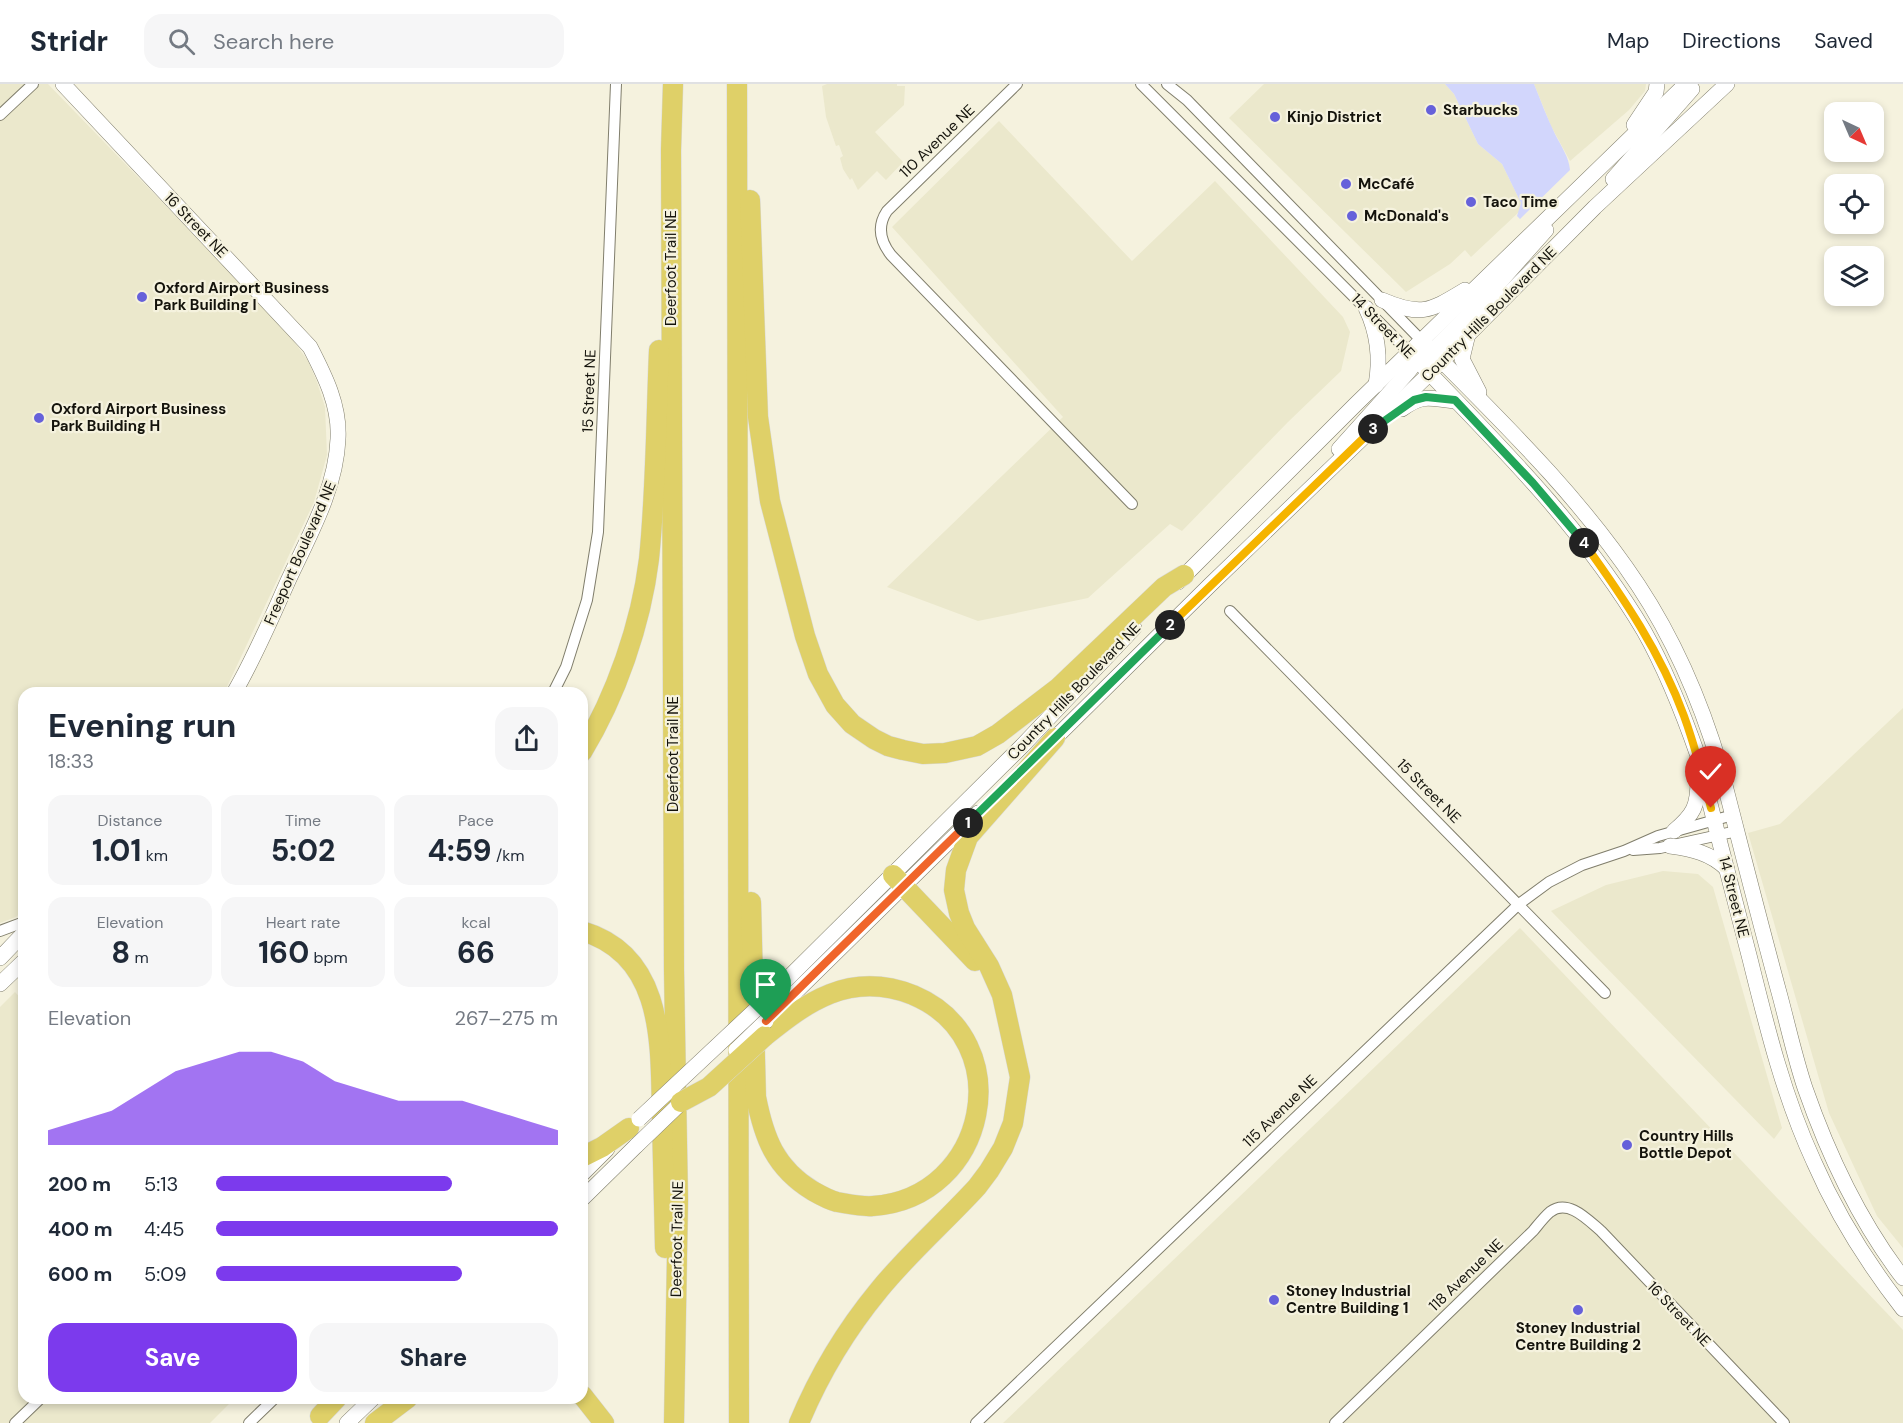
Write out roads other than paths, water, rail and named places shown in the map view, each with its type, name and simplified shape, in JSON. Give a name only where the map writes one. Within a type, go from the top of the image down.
[{"type":"highway","name":"Deerfoot Trail NE","points":[[673,84],[671,150],[674,970],[678,1200],[674,1415]]},
{"type":"highway","points":[[737,84],[739,1423]]},
{"type":"highway","points":[[744,84],[758,417],[764,467],[779,539],[805,636],[826,691],[844,716],[873,739],[903,750],[922,754],[945,753],[977,746],[998,734],[1058,688],[1164,587],[1184,575]]},
{"type":"highway","points":[[588,741],[605,709],[626,657],[648,561],[671,150]]},
{"type":"highway","points":[[681,1102],[709,1087],[765,1029],[819,999],[858,986],[878,985],[918,997],[937,1009],[962,1035],[971,1053],[977,1074],[979,1096],[977,1114],[971,1136],[952,1168],[937,1182],[916,1196],[893,1203],[872,1206],[832,1200],[801,1184],[777,1159],[762,1127],[756,1097],[755,1072],[750,865],[746,772],[738,696]]},
{"type":"highway","points":[[799,1423],[826,1367],[857,1318],[880,1289],[989,1171],[1003,1148],[1013,1123],[1020,1077],[1002,995],[959,913],[954,890],[956,870],[968,837],[1055,738]]},
{"type":"highway","points":[[898,880],[977,963],[1004,1006]]},
{"type":"highway","points":[[588,933],[615,947],[641,975],[657,1017],[666,1292],[674,1415]]},
{"type":"highway","points":[[588,1154],[635,1131]]},
{"type":"highway","points":[[588,1403],[604,1423]]},
{"type":"highway","points":[[315,1419],[332,1404]]},
{"type":"highway","points":[[375,1423],[400,1404]]},
{"type":"main road","name":"16 Street NE","points":[[63,84],[310,347],[325,375],[335,405]]},
{"type":"main road","points":[[1618,149],[1656,92],[1657,84]]},
{"type":"main road","name":"Country Hills Boulevard NE","points":[[588,1169],[635,1131],[767,999],[1055,738],[1430,373],[1432,351],[1488,276],[1686,84]]},
{"type":"main road","points":[[1596,207],[1610,182],[1677,108],[1695,84]]},
{"type":"main road","name":"Country Hills Boulevard NE","points":[[765,1029],[898,880],[1184,575],[1376,385],[1414,357],[1468,334],[1719,87]]},
{"type":"main road","points":[[1432,351],[1539,240],[1574,192]]},
{"type":"main road","points":[[1382,300],[1412,311],[1437,307],[1488,276]]},
{"type":"main road","points":[[1366,308],[1376,328],[1380,366],[1376,385]]},
{"type":"main road","points":[[1468,334],[1462,359],[1486,406]]},
{"type":"main road","name":"14 Street NE","points":[[1432,351],[1547,470],[1598,529],[1639,585],[1693,686],[1720,766],[1794,1050],[1817,1121],[1864,1217],[1903,1278]]},
{"type":"main road","points":[[1298,500],[1414,357]]},
{"type":"main road","name":"14 Street NE","points":[[1414,357],[1579,536],[1644,632],[1683,714],[1698,756],[1774,1054],[1801,1132],[1823,1181],[1854,1238],[1903,1309]]},
{"type":"main road","points":[[1368,433],[1414,400],[1426,397],[1455,400]]},
{"type":"main road","name":"Freeport Boulevard NE","points":[[237,687],[291,576],[334,475],[339,437],[335,405]]},
{"type":"main road","points":[[1698,756],[1698,799],[1693,813],[1672,838],[1692,849],[1710,855],[1727,869]]},
{"type":"main road","points":[[18,940],[0,960],[6,979],[18,967]]},
{"type":"main road","name":"Country Hills Boulevard NE","points":[[588,1191],[635,1131],[681,1102]]},
{"type":"main road","points":[[347,1423],[368,1404]]},
{"type":"street","points":[[0,116],[33,84]]},
{"type":"street","name":"15 Street NE","points":[[556,687],[566,667],[587,600],[598,532],[616,84]]},
{"type":"street","name":"110 Avenue NE","points":[[1017,84],[887,211],[882,222],[882,239],[891,255],[1132,504]]},
{"type":"street","name":"14 Street NE","points":[[1141,84],[1414,357]]},
{"type":"street","name":"14 Street NE","points":[[1167,84],[1187,100],[1432,351]]},
{"type":"street","points":[[1189,131],[1204,138],[1223,137]]},
{"type":"street","name":"15 Street NE","points":[[1230,610],[1605,993]]},
{"type":"street","name":"115 Avenue NE","points":[[1672,838],[1714,820],[1733,815]]},
{"type":"street","name":"115 Avenue NE","points":[[976,1423],[1519,904],[1549,882],[1582,865],[1624,851],[1658,836],[1672,838],[1719,836],[1737,831]]},
{"type":"street","points":[[0,931],[18,924]]},
{"type":"street","name":"118 Avenue NE","points":[[1335,1423],[1551,1211],[1561,1208],[1571,1210]]},
{"type":"street","name":"16 Street NE","points":[[1571,1210],[1581,1213],[1601,1232],[1784,1423]]},
{"type":"street","points":[[15,1423],[34,1404]]},
{"type":"street","points":[[249,1423],[269,1404]]},
{"type":"place","name":"Starbucks","points":[[1431,110]]},
{"type":"place","name":"Kinjo District","points":[[1275,117]]},
{"type":"place","name":"McCafé","points":[[1346,184]]},
{"type":"place","name":"Taco Time","points":[[1471,202]]},
{"type":"place","name":"McDonald's","points":[[1352,216]]},
{"type":"place","name":"Oxford Airport Business Park Building I","points":[[142,297]]},
{"type":"place","name":"Oxford Airport Business Park Building H","points":[[39,418]]},
{"type":"place","name":"Country Hills Bottle Depot","points":[[1627,1145]]},
{"type":"place","name":"Stoney Industrial Centre Building 1","points":[[1274,1300]]},
{"type":"place","name":"Stoney Industrial Centre Building 2","points":[[1578,1310]]}]
